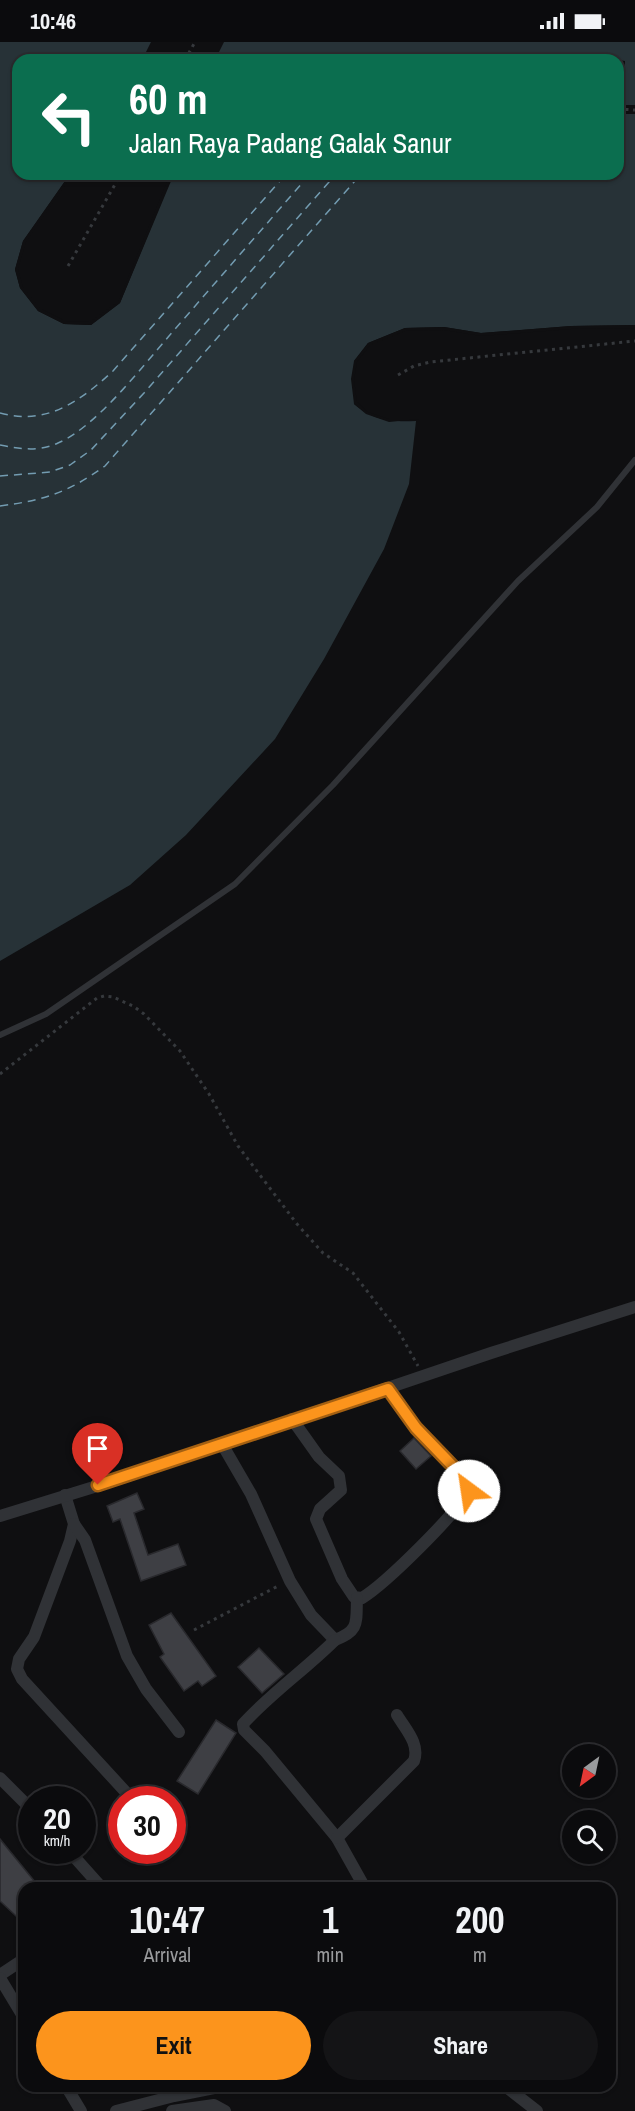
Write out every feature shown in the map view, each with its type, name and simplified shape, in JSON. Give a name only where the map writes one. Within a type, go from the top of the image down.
[{"type":"street","points":[[0,1516],[635,1307]]},
{"type":"street","points":[[357,1598],[370,1593],[407,1559],[459,1504],[470,1488],[469,1483],[416,1428],[388,1389]]},
{"type":"street","points":[[292,1419],[319,1457],[339,1476],[341,1490],[320,1509],[316,1519],[342,1579],[351,1594],[357,1598]]},
{"type":"street","points":[[222,1444],[251,1494],[290,1581],[311,1615],[335,1640]]},
{"type":"street","points":[[65,1495],[74,1524],[85,1540],[127,1656],[146,1689],[179,1732]]},
{"type":"street","points":[[74,1524],[70,1541],[34,1637],[19,1659],[17,1669],[22,1679],[120,1786]]},
{"type":"street","points":[[357,1598],[356,1628],[350,1635],[335,1640],[243,1724],[244,1730],[266,1751],[337,1838],[362,1882]]},
{"type":"street","points":[[337,1838],[414,1761],[417,1752],[416,1745],[397,1715]]},
{"type":"street","points":[[0,1778],[18,1796]]},
{"type":"street","points":[[81,1864],[97,1882]]},
{"type":"street","points":[[18,1964],[0,1977],[18,2008]]},
{"type":"street","points":[[70,2092],[81,2111]]},
{"type":"street","points":[[116,2111],[168,2092]]},
{"type":"street","points":[[513,2092],[537,2111]]},
{"type":"street","points":[[171,2111],[214,2105],[225,2111]]},
{"type":"lane","points":[[0,1035],[46,1014],[236,884],[333,785],[518,581],[597,507],[635,460]]},
{"type":"path","points":[[68,266],[118,180]]},
{"type":"path","points":[[398,375],[414,366],[430,362],[635,341]]},
{"type":"path","points":[[0,1074],[97,998],[112,997],[133,1006],[144,1014],[180,1051],[209,1094],[238,1146],[297,1224],[323,1253],[353,1273],[399,1332],[423,1376]]},
{"type":"path","points":[[194,1630],[264,1592],[290,1581]]},
{"type":"shaded area","points":[[0,42],[151,42],[145,54],[12,54],[12,180],[66,180],[23,241],[15,270],[20,288],[38,311],[64,324],[91,325],[120,303],[171,180],[624,180],[624,54],[218,54],[224,42],[635,42],[635,325],[571,326],[481,333],[444,327],[405,328],[368,343],[354,361],[354,404],[361,410],[383,419],[416,421],[409,484],[384,549],[324,659],[275,739],[186,835],[130,885],[0,961]]},
{"type":"pier","points":[[624,105],[635,105],[635,114],[624,114]]},
{"type":"pier","points":[[66,180],[69,180],[26,242],[18,269],[23,287],[40,308],[65,321],[90,322],[118,302],[168,180],[171,180],[120,303],[91,325],[64,324],[38,311],[20,288],[15,269],[23,241]]},
{"type":"pier","points":[[635,325],[635,328],[571,329],[481,336],[444,330],[405,331],[370,345],[357,362],[354,380],[357,402],[368,412],[389,419],[419,419],[389,422],[366,414],[354,404],[351,379],[354,361],[368,343],[405,328],[444,327],[481,333],[571,326]]},
{"type":"building","points":[[414,1438],[431,1456],[416,1469],[400,1451]]},
{"type":"building","points":[[137,1493],[144,1509],[134,1513],[148,1555],[178,1544],[186,1565],[141,1581],[120,1519],[113,1522],[107,1506]]},
{"type":"building","points":[[171,1613],[216,1676],[202,1686],[198,1681],[184,1691],[160,1657],[164,1654],[149,1625]]},
{"type":"building","points":[[259,1648],[284,1674],[262,1693],[238,1667]]},
{"type":"building","points":[[216,1720],[236,1733],[198,1794],[177,1781]]},
{"type":"building","points":[[0,1839],[18,1864],[35,1882],[18,1882],[18,1914],[16,1916],[0,1901]]},
{"type":"ferry route","points":[[0,413],[17,416],[48,413],[75,401],[101,382],[281,180]]},
{"type":"ferry route","points":[[0,445],[37,449],[51,446],[73,435],[102,411],[132,380],[305,180]]},
{"type":"ferry route","points":[[0,476],[50,472],[70,465],[91,450],[331,180]]},
{"type":"ferry route","points":[[0,506],[55,494],[79,483],[105,466],[356,180]]},
{"type":"route","points":[[98,1485],[388,1389],[416,1428],[469,1483],[469,1491]]}]
